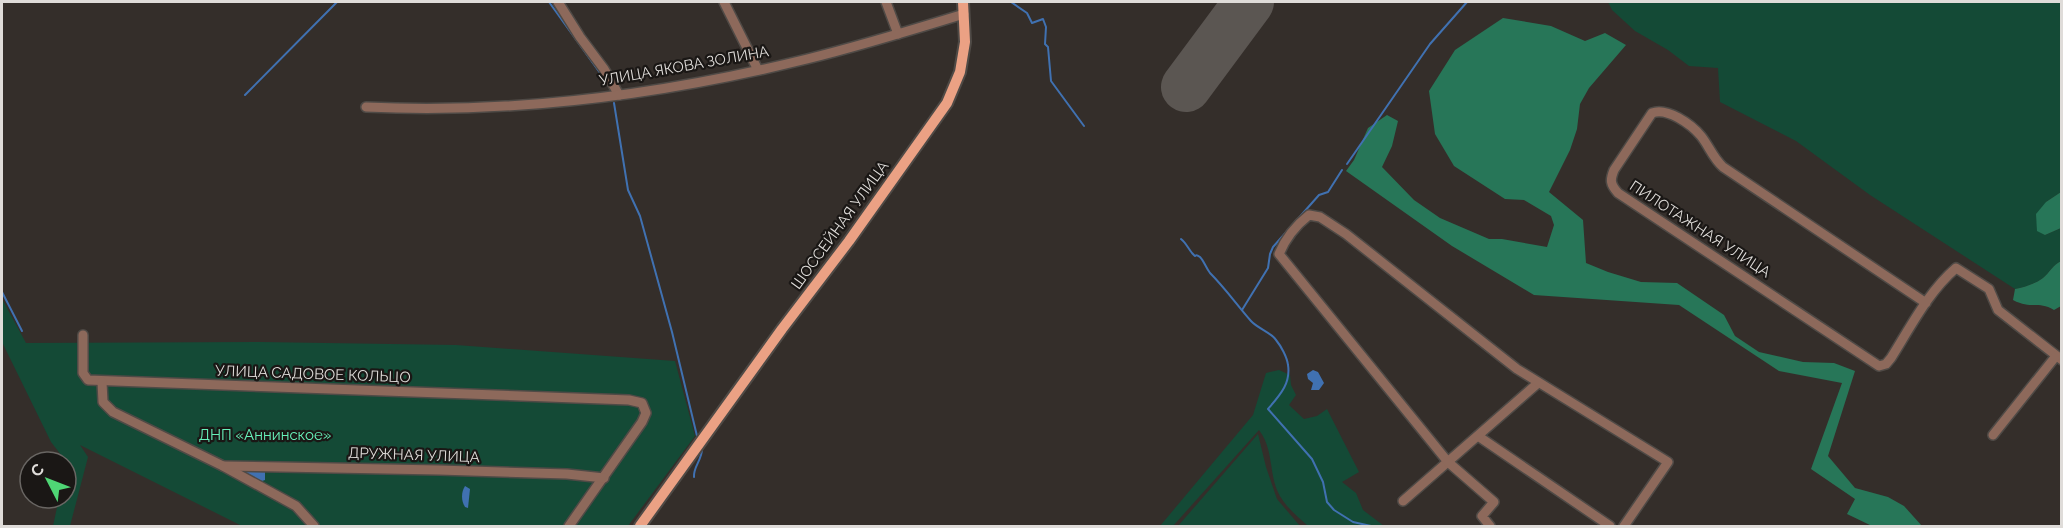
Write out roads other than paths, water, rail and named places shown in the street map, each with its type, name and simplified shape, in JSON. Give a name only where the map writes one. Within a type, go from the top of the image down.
[{"type":"main road","name":"ШОССЕЙНАЯ УЛИЦА","points":[[640,526],[947,103],[960,72],[965,42],[963,2]]},
{"type":"street","points":[[558,2],[619,95]]},
{"type":"street","points":[[724,2],[758,70]]},
{"type":"street","points":[[886,2],[898,34]]},
{"type":"street","name":"УЛИЦА ЯКОВА ЗОЛИНА","points":[[366,107],[406,109],[494,107],[619,95],[758,70],[898,34],[964,14]]},
{"type":"street","name":"ПИЛОТАЖНАЯ УЛИЦА","points":[[1926,303],[1723,167],[1700,135],[1663,111],[1652,113],[1614,170],[1610,180],[1612,187],[1618,193],[1879,366],[1886,364],[1891,358],[1926,303],[1947,275],[1956,268],[1989,289],[1998,310],[2059,358]]},
{"type":"street","points":[[1490,526],[1482,516],[1494,502],[1448,462],[1279,254],[1285,240],[1298,224],[1310,215],[1320,217],[1347,234],[1517,369],[1668,462],[1624,526]]},
{"type":"street","points":[[83,335],[83,373],[88,380],[102,382],[102,398],[109,409],[223,466],[296,506],[314,526]]},
{"type":"street","points":[[1992,435],[2059,358]]},
{"type":"street","name":"УЛИЦА САДОВОЕ КОЛЬЦО","points":[[102,382],[630,400],[642,403],[645,409],[644,418],[569,526]]},
{"type":"street","points":[[1403,501],[1538,383]]},
{"type":"street","points":[[1478,436],[1610,526]]},
{"type":"street","name":"ДРУЖНАЯ УЛИЦА","points":[[223,466],[567,474],[604,478]]},
{"type":"water","points":[[1313,370],[1318,372],[1324,383],[1319,390],[1311,390],[1313,383],[1308,379],[1307,374]]},
{"type":"water","points":[[243,470],[263,471],[265,480],[246,475]]},
{"type":"water","points":[[465,486],[470,489],[468,508],[465,507],[462,499]]},
{"type":"waterway","points":[[245,95],[337,2]]},
{"type":"waterway","points":[[549,2],[608,84]]},
{"type":"waterway","points":[[1011,2],[1027,13],[1032,23],[1043,19],[1046,27],[1045,44],[1048,47],[1051,81],[1084,126]]},
{"type":"waterway","points":[[1347,164],[1430,44],[1467,2]]},
{"type":"waterway","points":[[614,103],[628,190],[640,216],[672,332],[697,436]]},
{"type":"waterway","points":[[1242,310],[1268,268],[1273,247],[1319,195],[1328,192],[1342,170]]},
{"type":"waterway","points":[[1181,239],[1194,255],[1201,259],[1251,321],[1274,337],[1280,345],[1287,362],[1288,378],[1268,409],[1312,459],[1323,482],[1327,502],[1334,510],[1353,522],[1371,526]]},
{"type":"waterway","points":[[2,292],[22,331]]},
{"type":"waterway","points":[[694,477],[702,449]]},
{"type":"park label","name":"ДНП «Аннинское»","points":[[265,435]]}]
